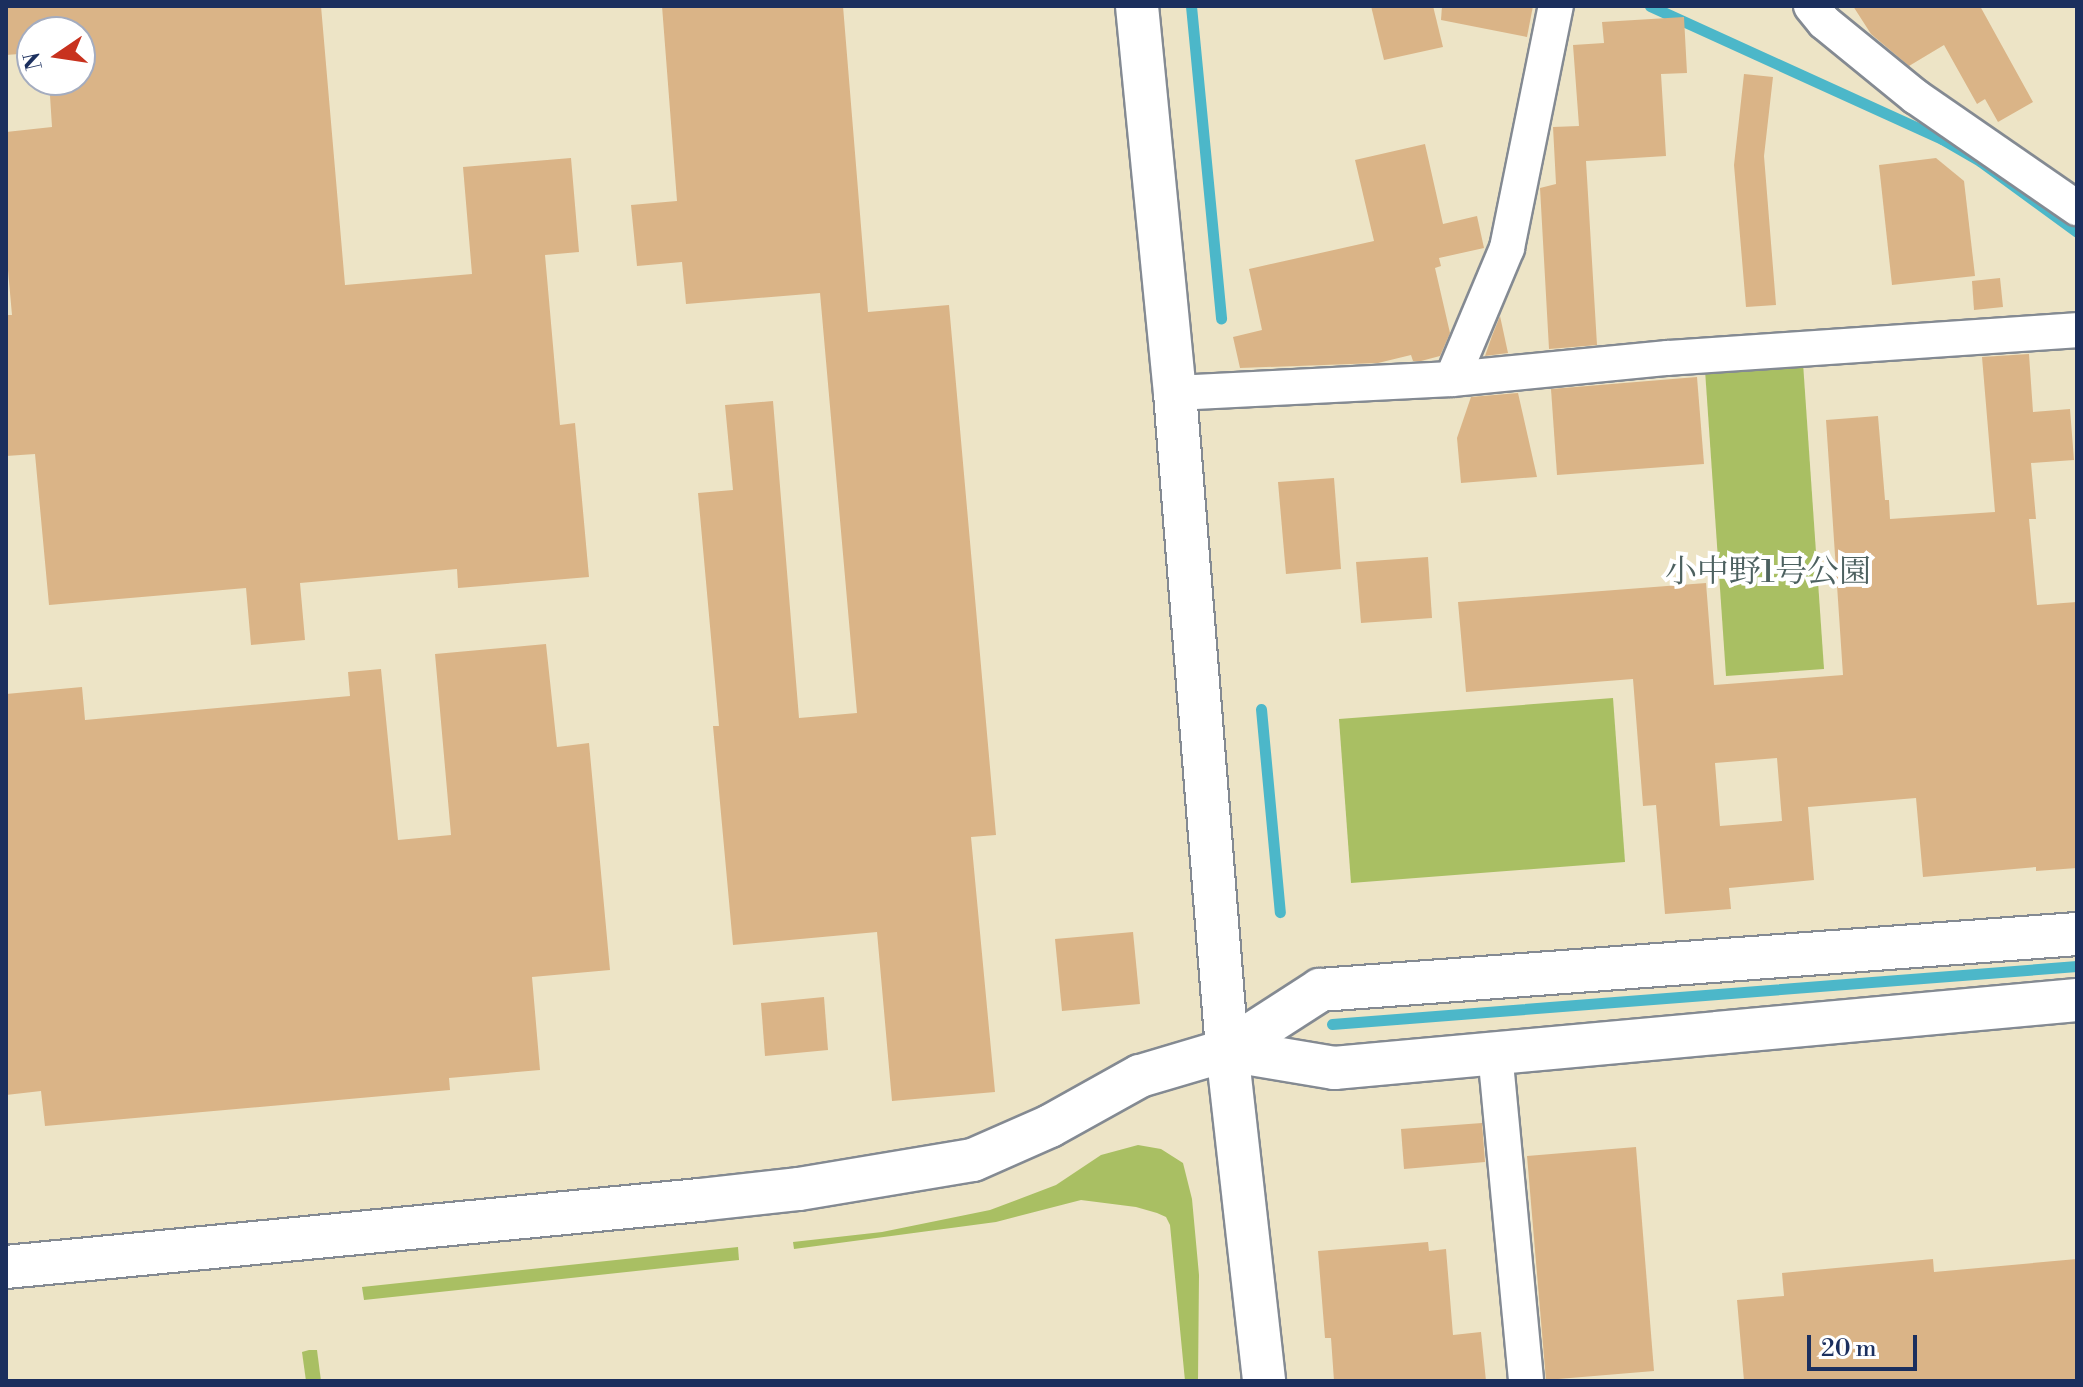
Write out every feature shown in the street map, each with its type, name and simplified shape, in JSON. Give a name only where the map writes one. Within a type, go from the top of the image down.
[{"type":"street","points":[[1137,6],[1175,393],[1227,1050],[1264,1381]]},
{"type":"street","points":[[1452,379],[1507,248],[1556,6]]},
{"type":"street","points":[[1811,6],[1824,22],[1916,97],[2077,208]]},
{"type":"street","points":[[1175,393],[1452,379],[1668,358],[2077,330]]},
{"type":"street","points":[[6,1267],[699,1200],[799,1189],[959,1163],[973,1160],[1050,1126],[1140,1076],[1227,1050],[1320,990],[2077,934]]},
{"type":"street","points":[[1227,1050],[1334,1068],[2077,1000]]},
{"type":"street","points":[[1495,1052],[1526,1381]]},
{"type":"green space","name":"小中野1号公園","points":[[1803,363],[1824,669],[1726,676],[1705,370]]},
{"type":"green space","points":[[1613,698],[1625,862],[1351,883],[1339,719]]},
{"type":"green space","points":[[1138,1145],[1161,1149],[1183,1163],[1192,1199],[1199,1275],[1198,1381],[1185,1381],[1170,1225],[1166,1217],[1157,1213],[1081,1200],[996,1222],[794,1249],[793,1242],[882,1232],[990,1210],[1056,1185],[1101,1155]]},
{"type":"green space","points":[[738,1247],[739,1260],[364,1300],[362,1287]]},
{"type":"green space","points":[[317,1350],[321,1381],[306,1381],[302,1352]]},
{"type":"building","points":[[6,6],[321,6],[345,285],[472,274],[463,167],[571,158],[579,252],[545,255],[560,425],[575,423],[589,577],[458,588],[457,569],[300,583],[305,640],[251,645],[246,588],[49,605],[35,454],[6,456],[6,315],[12,315],[6,248],[6,132],[52,127],[50,96],[96,96],[96,16],[16,16],[16,54],[6,55]]},
{"type":"building","points":[[662,6],[843,6],[868,312],[949,305],[996,835],[971,837],[995,1092],[892,1101],[877,932],[733,945],[713,726],[719,726],[698,493],[733,490],[725,405],[773,401],[799,718],[857,713],[820,293],[686,304],[682,262],[637,266],[631,205],[677,201]]},
{"type":"building","points":[[1371,6],[1433,6],[1443,47],[1384,60]]},
{"type":"building","points":[[1442,6],[1533,6],[1527,37],[1441,20]]},
{"type":"building","points":[[1853,6],[1980,6],[2033,102],[1998,122],[1985,99],[1977,104],[1944,45],[1909,66],[1871,34]]},
{"type":"building","points":[[1684,17],[1687,73],[1661,74],[1666,156],[1586,161],[1597,345],[1549,349],[1540,188],[1556,184],[1553,127],[1579,126],[1573,45],[1604,43],[1602,22]]},
{"type":"building","points":[[1744,74],[1773,77],[1764,156],[1776,305],[1746,307],[1734,165]]},
{"type":"building","points":[[1425,144],[1443,224],[1477,216],[1484,248],[1439,258],[1441,266],[1435,268],[1450,333],[1440,356],[1421,361],[1413,361],[1411,355],[1378,363],[1240,368],[1233,337],[1262,330],[1249,269],[1374,241],[1355,160]]},
{"type":"building","points":[[1936,158],[1964,181],[1975,276],[1892,285],[1879,165]]},
{"type":"building","points":[[2000,278],[2003,307],[1974,310],[1972,281]]},
{"type":"building","points":[[1500,316],[1508,353],[1485,356],[1492,336]]},
{"type":"building","points":[[2029,354],[2033,412],[2070,409],[2074,460],[2031,463],[2036,519],[2029,519],[2037,605],[2077,602],[2077,868],[2036,871],[2036,867],[1923,877],[1916,798],[1808,807],[1814,880],[1729,888],[1731,909],[1665,914],[1656,805],[1643,806],[1633,679],[1466,692],[1458,602],[1706,583],[1714,685],[1843,675],[1826,420],[1878,416],[1885,500],[1889,500],[1890,519],[1995,512],[1982,357]],"holes":[[[1777,758],[1782,821],[1720,826],[1715,763]]]},
{"type":"building","points":[[1697,377],[1704,464],[1557,475],[1551,389]]},
{"type":"building","points":[[1518,393],[1537,477],[1461,483],[1457,438],[1471,397]]},
{"type":"building","points":[[1334,478],[1341,569],[1286,574],[1278,482]]},
{"type":"building","points":[[1428,557],[1432,618],[1361,623],[1356,562]]},
{"type":"building","points":[[546,644],[557,747],[589,743],[610,970],[532,977],[540,1070],[449,1078],[450,1090],[45,1126],[41,1091],[6,1095],[6,694],[82,687],[85,720],[350,696],[348,672],[381,669],[398,840],[451,835],[435,654]]},
{"type":"building","points":[[1133,932],[1140,1004],[1062,1011],[1055,939]]},
{"type":"building","points":[[824,997],[828,1050],[765,1056],[761,1003]]},
{"type":"building","points":[[1482,1123],[1485,1162],[1404,1169],[1401,1129]]},
{"type":"building","points":[[1636,1147],[1654,1371],[1546,1380],[1527,1156]]},
{"type":"building","points":[[1428,1242],[1429,1251],[1446,1249],[1453,1335],[1481,1332],[1486,1381],[1334,1381],[1331,1338],[1325,1338],[1318,1251]]},
{"type":"building","points":[[1933,1259],[1934,1272],[2077,1259],[2077,1381],[1744,1381],[1737,1300],[1784,1296],[1782,1273]]},
{"type":"waterway","points":[[1191,6],[1221,319]]},
{"type":"waterway","points":[[1650,6],[1942,139],[1980,161],[2077,232]]},
{"type":"waterway","points":[[1261,709],[1280,912]]},
{"type":"waterway","points":[[1332,1024],[2077,966]]}]
